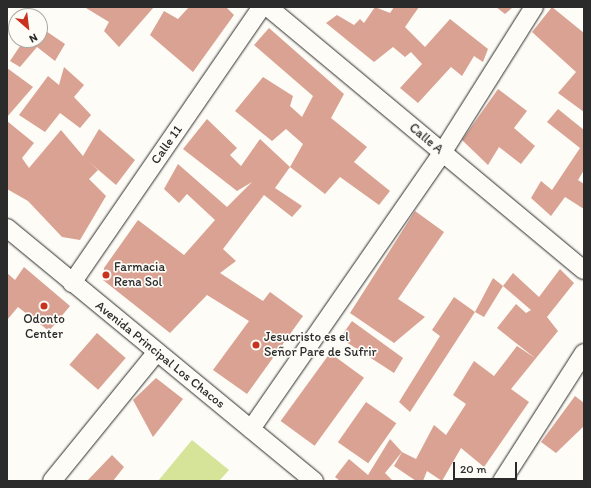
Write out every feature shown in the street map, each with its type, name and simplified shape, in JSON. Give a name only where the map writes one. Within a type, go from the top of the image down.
[{"type":"street","name":"Calle 11","points":[[72,283],[262,7]]},
{"type":"street","name":"Calle A","points":[[268,7],[584,270]]},
{"type":"street","points":[[251,429],[442,153],[534,7]]},
{"type":"street","name":"Avenida Principal Los Chacos","points":[[7,228],[314,481]]},
{"type":"street","points":[[52,481],[157,352]]},
{"type":"street","points":[[502,481],[584,353]]},
{"type":"green space","points":[[192,440],[229,470],[219,481],[158,481]]},
{"type":"building","points":[[154,7],[119,47],[104,31],[109,22],[86,8]]},
{"type":"building","points":[[189,7],[226,7],[234,15],[193,72],[150,35],[164,11],[178,19]]},
{"type":"building","points":[[375,7],[390,13],[394,7],[419,7],[405,27],[425,47],[450,19],[488,49],[483,62],[474,56],[462,76],[451,67],[418,103],[400,88],[422,64],[411,52],[405,57],[393,47],[374,62],[326,23],[337,15],[354,25],[360,19],[364,23]]},
{"type":"building","points":[[496,7],[513,7],[505,14]]},
{"type":"building","points":[[552,7],[584,33],[584,112],[558,93],[576,72],[532,32]]},
{"type":"building","points":[[269,28],[344,94],[331,118],[367,147],[354,162],[390,191],[379,205],[340,177],[325,194],[290,167],[303,144],[286,129],[272,141],[235,111],[263,77],[293,96],[290,106],[302,117],[313,96],[254,45]]},
{"type":"building","points":[[48,32],[65,44],[55,61],[38,48],[48,48]]},
{"type":"building","points":[[19,48],[36,48],[20,67],[10,61]]},
{"type":"building","points":[[64,67],[84,85],[74,97],[91,115],[80,128],[60,113],[45,132],[19,115],[48,76],[59,85]]},
{"type":"building","points":[[7,68],[33,87],[7,117]]},
{"type":"building","points":[[498,89],[527,111],[514,128],[535,146],[521,164],[499,147],[488,165],[462,140]]},
{"type":"building","points":[[558,109],[584,130],[584,170],[578,180],[584,184],[584,209],[565,197],[551,216],[531,198],[541,181],[552,190],[580,148],[547,122]]},
{"type":"building","points":[[207,119],[237,148],[230,155],[241,166],[260,139],[290,167],[275,188],[302,206],[292,217],[264,195],[223,249],[236,261],[220,273],[263,301],[270,292],[303,316],[247,394],[213,370],[249,321],[207,295],[170,333],[103,280],[104,268],[138,220],[184,255],[215,220],[187,194],[179,203],[164,189],[178,164],[227,207],[252,182],[237,191],[183,149]]},
{"type":"building","points":[[7,121],[34,143],[22,158],[29,168],[61,130],[83,156],[99,129],[135,160],[116,185],[88,161],[98,170],[89,179],[106,196],[80,240],[62,237],[28,201],[7,189]]},
{"type":"building","points":[[415,211],[444,232],[398,299],[425,317],[394,343],[350,313]]},
{"type":"building","points":[[24,267],[70,306],[49,331],[18,307],[7,320],[7,273],[15,280]]},
{"type":"building","points":[[560,269],[574,283],[547,317],[558,331],[511,389],[529,402],[484,467],[461,448],[442,481],[427,471],[423,481],[416,481],[394,466],[402,452],[416,459],[434,425],[446,435],[466,404],[453,395],[474,361],[494,376],[517,346],[535,358],[497,328],[516,304],[526,313],[531,310],[503,286],[513,273],[539,297]]},
{"type":"building","points":[[493,278],[503,286],[484,317],[475,312]]},
{"type":"building","points":[[454,297],[475,312],[410,412],[399,402],[440,336],[432,330]]},
{"type":"building","points":[[352,321],[403,358],[394,373],[340,338]]},
{"type":"building","points":[[97,333],[126,358],[98,390],[69,365]]},
{"type":"building","points":[[330,353],[364,378],[315,446],[281,421]]},
{"type":"building","points":[[156,378],[183,399],[153,437],[133,400]]},
{"type":"building","points":[[575,396],[584,403],[584,426],[556,453],[541,442]]},
{"type":"building","points":[[366,402],[396,423],[368,463],[338,442]]},
{"type":"building","points":[[390,439],[402,452],[385,473],[393,481],[340,481],[335,477],[349,459],[368,475]]},
{"type":"building","points":[[112,455],[124,467],[113,481],[87,481]]},
{"type":"place","name":"Farmacia Rena Sol","points":[[106,275]]},
{"type":"place","name":"Odonto Center","points":[[44,306]]},
{"type":"place","name":"Jesucristo es el Señor Pare de Sufrir","points":[[256,345]]}]
